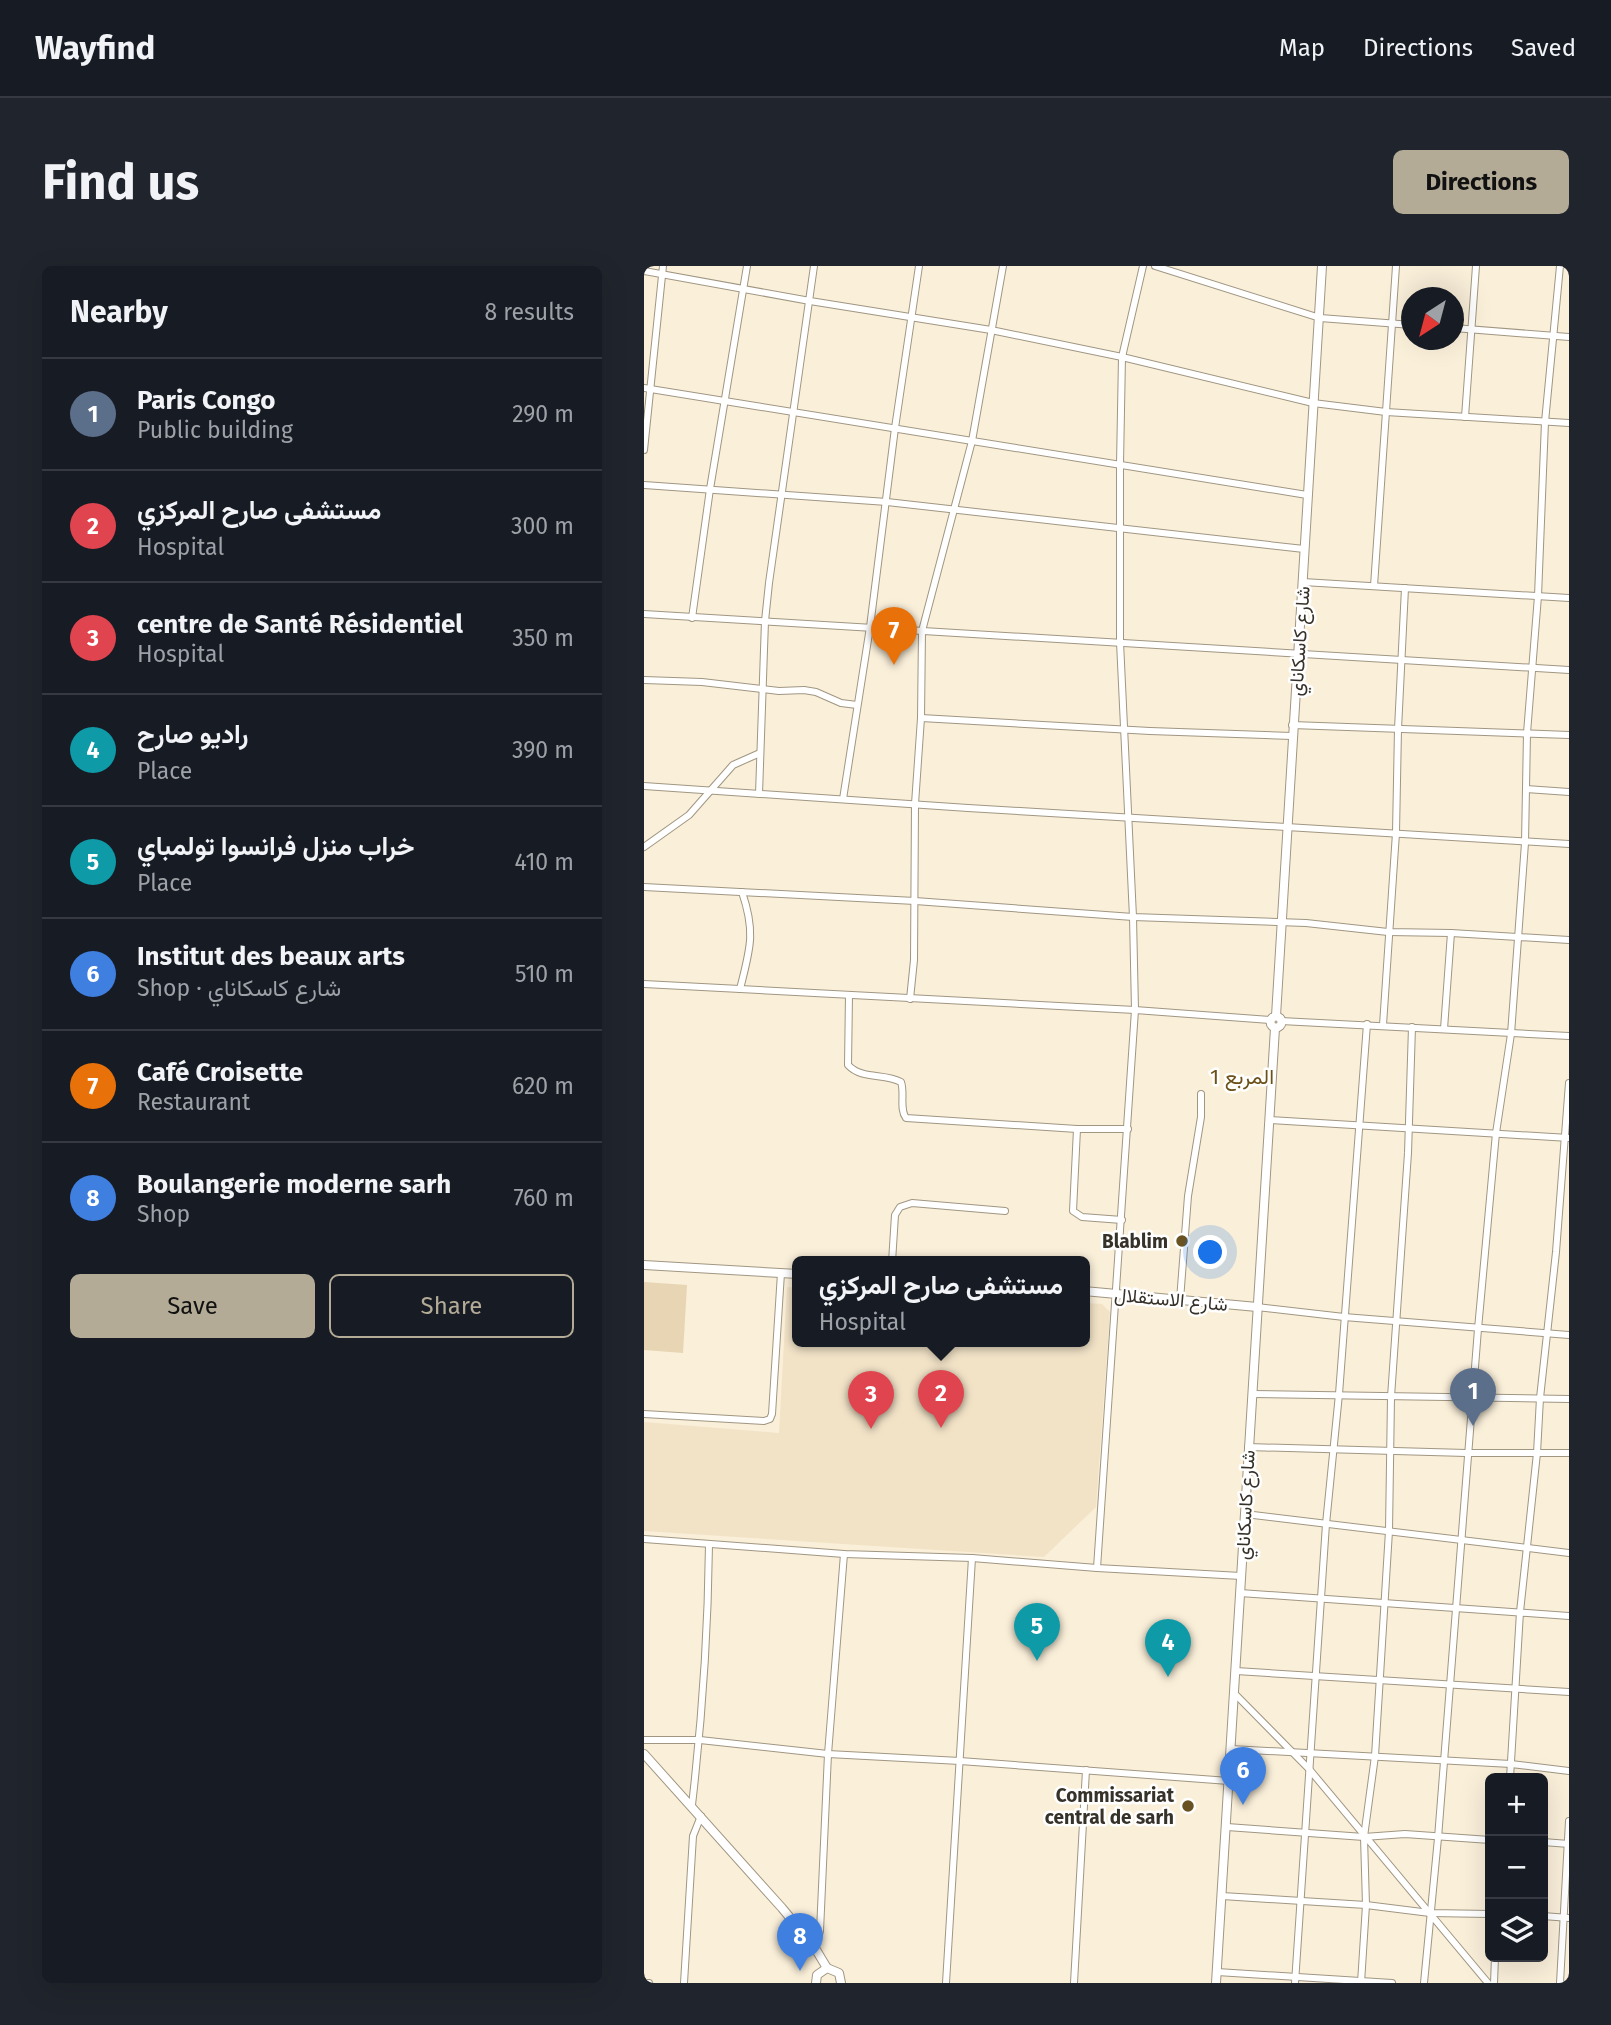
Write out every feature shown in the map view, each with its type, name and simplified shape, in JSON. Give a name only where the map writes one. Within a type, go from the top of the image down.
[{"type":"street","points":[[692,618],[710,489],[747,266]]},
{"type":"street","points":[[759,794],[765,621],[780,494],[814,266]]},
{"type":"street","points":[[843,799],[870,627],[919,266]]},
{"type":"street","points":[[910,999],[915,960],[915,804],[921,718],[922,631],[972,441],[1003,266]]},
{"type":"street","points":[[1097,1568],[1135,1010],[1120,642],[1120,464],[1122,358],[1143,266]]},
{"type":"street","points":[[1155,266],[1320,318],[1401,324]]},
{"type":"street","name":"شارع كاسكاناي","points":[[1216,1983],[1322,266]]},
{"type":"street","points":[[1374,586],[1396,266]]},
{"type":"street","points":[[1465,417],[1476,266]]},
{"type":"street","points":[[1424,1983],[1438,1838],[1466,1453],[1496,1133],[1511,1034],[1525,843],[1527,733],[1538,596],[1545,422],[1560,266]]},
{"type":"street","points":[[644,450],[648,389],[663,270]]},
{"type":"street","points":[[644,271],[663,270],[810,301],[991,330],[1314,403],[1386,412],[1569,423]]},
{"type":"street","points":[[1464,329],[1569,337]]},
{"type":"street","points":[[648,389],[1307,495]]},
{"type":"street","points":[[644,485],[887,502],[1304,549]]},
{"type":"street","points":[[1303,582],[1569,598]]},
{"type":"street","points":[[1383,1025],[1396,833],[1405,588]]},
{"type":"street","points":[[644,614],[1569,670]]},
{"type":"street","points":[[644,680],[817,692],[841,703],[857,705]]},
{"type":"street","points":[[921,718],[1292,736]]},
{"type":"street","points":[[1292,725],[1569,735]]},
{"type":"street","points":[[644,847],[689,815],[733,765],[760,753]]},
{"type":"street","points":[[644,786],[1569,845]]},
{"type":"street","points":[[1526,789],[1569,792]]},
{"type":"street","points":[[644,887],[915,901],[1133,917],[1306,923],[1388,932],[1569,940]]},
{"type":"street","points":[[740,989],[752,931],[743,892]]},
{"type":"street","points":[[1444,1029],[1451,933]]},
{"type":"street","points":[[644,984],[1569,1036]]},
{"type":"street","points":[[849,995],[848,1065],[853,1071],[894,1078],[901,1082],[904,1089],[902,1112],[906,1118],[1077,1129],[1128,1129]]},
{"type":"street","points":[[1295,1980],[1326,1524],[1339,1394],[1367,1024]]},
{"type":"street","points":[[1361,1982],[1366,1905],[1364,1837],[1375,1756],[1385,1603],[1391,1397],[1412,1027]]},
{"type":"street","points":[[1510,1773],[1520,1612],[1567,1138],[1569,1083]]},
{"type":"street","points":[[1180,1300],[1188,1196],[1201,1117],[1201,1094]]},
{"type":"street","points":[[1269,1120],[1567,1138]]},
{"type":"street","points":[[1077,1129],[1073,1211],[1082,1217],[1122,1220]]},
{"type":"street","points":[[892,1256],[895,1215],[900,1207],[912,1203],[1005,1211]]},
{"type":"street","points":[[644,1265],[792,1274]]},
{"type":"street","points":[[644,1414],[764,1421],[770,1419],[776,1367],[780,1273]]},
{"type":"street","name":"شارع الاستقلال","points":[[1090,1292],[1257,1307]]},
{"type":"street","points":[[1257,1307],[1344,1317],[1569,1335]]},
{"type":"street","points":[[1252,1395],[1569,1399]]},
{"type":"street","points":[[1248,1447],[1569,1453]]},
{"type":"street","points":[[1245,1514],[1569,1553]]},
{"type":"street","points":[[644,1539],[844,1554],[972,1558],[1241,1576]]},
{"type":"street","points":[[692,1805],[700,1740],[708,1615],[709,1545]]},
{"type":"street","points":[[815,1948],[820,1931],[828,1754],[844,1554]]},
{"type":"street","points":[[946,1983],[972,1558]]},
{"type":"street","points":[[1240,1593],[1569,1616]]},
{"type":"street","points":[[1236,1671],[1569,1692]]},
{"type":"street","points":[[1234,1694],[1309,1769],[1488,1983]]},
{"type":"street","points":[[644,1740],[700,1740],[828,1754],[1229,1781]]},
{"type":"street","points":[[1231,1749],[1291,1750],[1511,1764],[1569,1771]]},
{"type":"street","points":[[644,1754],[692,1805],[815,1948],[827,1968],[839,1973],[841,1983]]},
{"type":"street","points":[[1074,1983],[1086,1770]]},
{"type":"street","points":[[684,1983],[693,1836],[701,1816]]},
{"type":"street","points":[[1560,1983],[1566,1918],[1569,1821]]},
{"type":"street","points":[[1227,1827],[1364,1837],[1405,1834],[1485,1840]]},
{"type":"street","points":[[1548,1842],[1568,1844]]},
{"type":"street","points":[[1222,1896],[1366,1905],[1430,1913],[1485,1914]]},
{"type":"street","points":[[1548,1916],[1566,1918]]},
{"type":"street","points":[[1494,1983],[1496,1962]]},
{"type":"street","points":[[816,1983],[817,1975],[827,1968]]},
{"type":"street","points":[[1217,1972],[1295,1980],[1392,1983]]},
{"type":"street","points":[[644,1983],[649,1983]]},
{"type":"shaded area","points":[[644,1282],[687,1285],[683,1353],[644,1350]]},
{"type":"shaded area","points":[[787,1287],[792,1288],[792,1347],[1090,1347],[1090,1303],[1102,1304],[1110,1312],[1096,1507],[1044,1557],[644,1531],[644,1422],[779,1433]]},
{"type":"place","name":"Café Croisette","points":[[894,665]]},
{"type":"place","name":"Blablim","points":[[1182,1241]]},
{"type":"place","name":"Paris Congo","points":[[1473,1426]]},
{"type":"place","name":"مستشفى صارح المركزي","points":[[941,1428]]},
{"type":"place","name":"centre de Santé Résidentiel","points":[[871,1429]]},
{"type":"place","name":"خراب منزل فرانسوا تولمباي","points":[[1037,1661]]},
{"type":"place","name":"راديو صارح","points":[[1168,1677]]},
{"type":"place","name":"Institut des beaux arts","points":[[1243,1805]]},
{"type":"place","name":"Commissariat central de sarh","points":[[1188,1806]]},
{"type":"place","name":"Boulangerie moderne sarh","points":[[800,1971]]},
{"type":"district","name":"المربع 1","points":[[1242,1077]]}]
